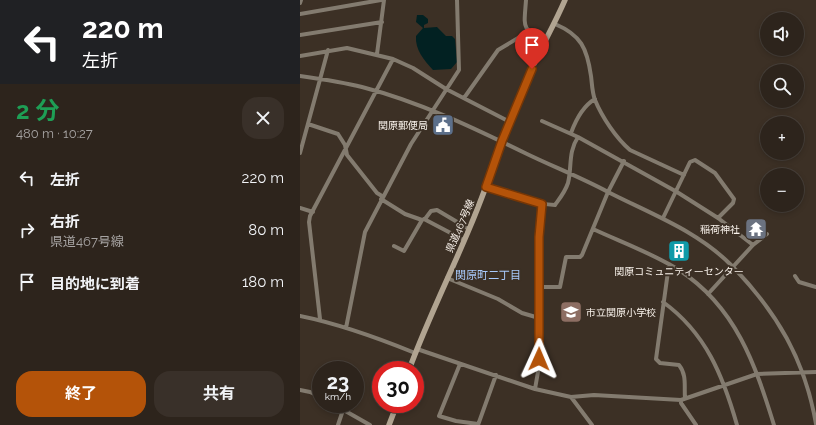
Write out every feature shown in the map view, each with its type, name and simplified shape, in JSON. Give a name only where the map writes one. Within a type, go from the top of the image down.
[{"type":"main road","name":"県道467号線","points":[[412,361],[469,229],[526,82],[546,43],[565,0]]},
{"type":"main road","points":[[389,425],[393,413]]},
{"type":"street","points":[[342,7],[344,0]]},
{"type":"street","points":[[300,14],[381,0]]},
{"type":"street","points":[[377,54],[384,0]]},
{"type":"street","points":[[346,328],[365,232],[410,144],[431,110],[459,70],[457,0]]},
{"type":"street","points":[[526,0],[525,26],[528,32],[546,43]]},
{"type":"street","points":[[300,35],[382,22]]},
{"type":"street","points":[[555,24],[573,33],[586,54],[595,99],[614,131],[625,146],[630,150],[684,175]]},
{"type":"street","points":[[464,98],[498,50],[528,32]]},
{"type":"street","points":[[300,56],[328,50],[347,48],[393,59],[413,68],[446,89],[510,122]]},
{"type":"street","points":[[300,153],[328,50]]},
{"type":"street","points":[[320,319],[309,222],[393,59]]},
{"type":"street","points":[[300,76],[345,83],[431,110],[502,141],[663,218],[688,232],[733,266],[779,323],[788,337],[803,373],[816,424]]},
{"type":"street","points":[[571,133],[575,122],[588,105],[595,99]]},
{"type":"street","points":[[542,121],[571,133],[624,161],[677,192],[718,218],[753,245]]},
{"type":"street","points":[[308,124],[335,132],[343,140],[348,155],[377,194],[382,198],[405,214],[423,219],[464,240]]},
{"type":"street","points":[[486,187],[542,204],[555,205],[564,192],[569,173],[572,150],[578,137]]},
{"type":"street","points":[[663,218],[677,192],[690,162],[695,160],[715,173],[734,199],[733,203],[718,218]]},
{"type":"street","points":[[539,287],[560,287],[565,260],[569,256],[580,257],[582,255],[608,192],[624,161]]},
{"type":"street","points":[[535,389],[539,366],[539,237],[542,204]]},
{"type":"street","points":[[300,208],[313,212]]},
{"type":"street","points":[[394,246],[404,251],[423,219],[430,211],[436,210],[469,229]]},
{"type":"street","points":[[593,229],[669,264],[687,276],[708,294],[720,307],[740,334],[757,374],[774,425]]},
{"type":"street","points":[[708,294],[753,245],[767,234]]},
{"type":"street","points":[[669,264],[656,359],[660,364],[680,365],[686,381],[681,403],[696,425]]},
{"type":"street","points":[[795,276],[796,281],[816,288]]},
{"type":"street","points":[[447,278],[498,299],[522,313],[540,318]]},
{"type":"street","points":[[663,302],[686,322],[710,354],[724,384],[737,425]]},
{"type":"street","points":[[300,316],[320,319],[416,351],[496,375],[535,389],[571,397],[594,395],[683,399],[757,374],[816,372]]},
{"type":"street","points":[[460,364],[439,416],[456,423],[478,424],[496,375]]},
{"type":"street","points":[[300,390],[312,393]]},
{"type":"street","points":[[571,397],[592,425]]},
{"type":"street","points":[[338,425],[342,413]]},
{"type":"street","points":[[348,413],[370,425]]},
{"type":"water","points":[[417,15],[423,15],[428,19],[428,23],[424,25],[424,28],[437,27],[446,36],[452,36],[455,39],[457,62],[451,69],[433,70],[426,62],[417,46],[416,41],[416,36],[423,28],[416,22]]},
{"type":"place","name":"関原郵便局","points":[[443,125]]},
{"type":"place","name":"稲荷神社","points":[[756,229]]},
{"type":"place","name":"関原コミュニティーセンター","points":[[679,251]]},
{"type":"place","name":"市立関原小学校","points":[[571,312]]},
{"type":"district","name":"関原町二丁目","points":[[488,275]]},
{"type":"route","points":[[532,69],[502,141],[486,187],[524,200],[542,204],[539,237],[539,359]]}]
